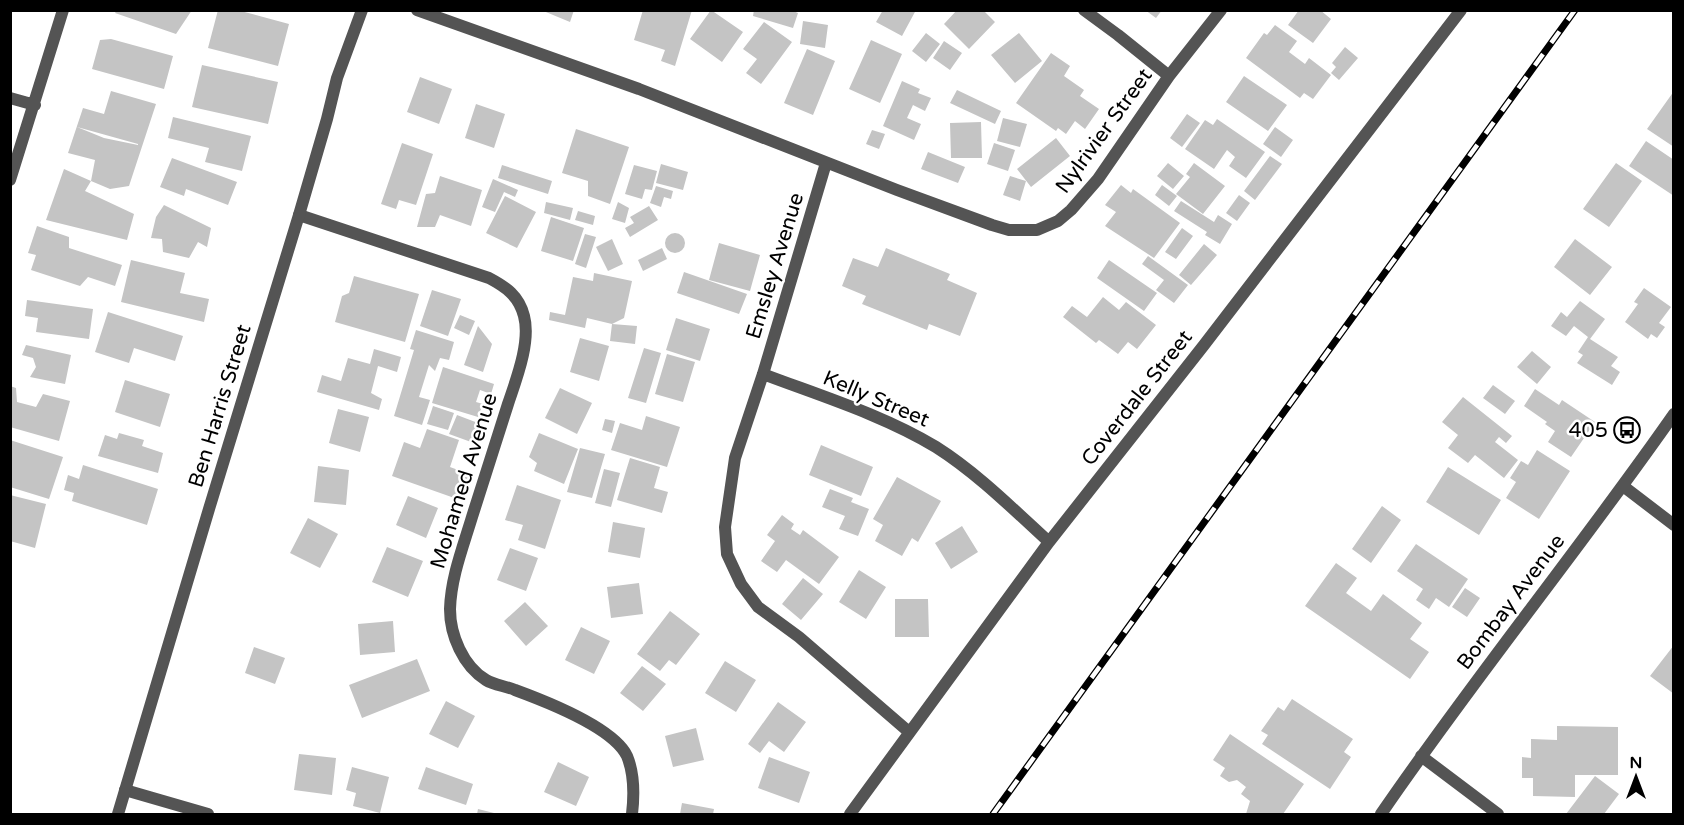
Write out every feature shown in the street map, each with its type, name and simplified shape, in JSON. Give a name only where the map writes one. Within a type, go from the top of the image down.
[{"type":"street","points":[[10,180],[63,10]]},
{"type":"street","name":"Ben Harris Street","points":[[118,814],[208,509],[299,215],[337,78],[362,10]]},
{"type":"street","points":[[417,10],[639,89],[826,163]]},
{"type":"street","points":[[1084,10],[1169,76]]},
{"type":"street","name":"Nylrivier Street","points":[[826,163],[992,225],[1009,230],[1037,231],[1058,221],[1091,187],[1169,76],[1221,10]]},
{"type":"street","name":"Coverdale Street","points":[[850,814],[1048,542],[1204,345],[1461,10]]},
{"type":"street","points":[[10,98],[35,105]]},
{"type":"street","name":"Emsley Avenue","points":[[826,163],[763,374],[735,458],[725,527],[727,554],[741,584],[758,607],[799,637],[909,732]]},
{"type":"street","name":"Mohamed Avenue","points":[[299,215],[489,278],[510,290],[519,303],[525,317],[526,334],[520,368],[456,569],[450,610],[452,625],[456,642],[468,663],[487,681],[514,689],[577,716],[613,739],[627,756],[632,778],[632,814]]},
{"type":"street","name":"Kelly Street","points":[[763,374],[900,427],[938,448],[986,486],[1048,542]]},
{"type":"street","name":"Bombay Avenue","points":[[1381,814],[1421,756],[1623,486],[1674,414]]},
{"type":"street","points":[[1623,486],[1674,525]]},
{"type":"street","points":[[1421,756],[1498,814]]},
{"type":"street","points":[[125,790],[208,814]]},
{"type":"building","points":[[117,10],[192,10],[176,34],[115,13]]},
{"type":"building","points":[[218,10],[237,10],[289,24],[278,66],[208,48]]},
{"type":"building","points":[[541,10],[574,10],[570,22]]},
{"type":"building","points":[[643,10],[692,10],[675,66],[661,61],[665,50],[634,40]]},
{"type":"building","points":[[711,10],[743,32],[722,62],[690,39]]},
{"type":"building","points":[[754,10],[791,10],[798,13],[793,28],[753,16]]},
{"type":"building","points":[[883,10],[916,10],[902,36],[876,22]]},
{"type":"building","points":[[957,10],[983,10],[995,22],[969,49],[944,24]]},
{"type":"building","points":[[1145,10],[1162,10],[1156,18]]},
{"type":"building","points":[[1299,10],[1320,10],[1331,19],[1313,43],[1288,25]]},
{"type":"building","points":[[803,21],[828,25],[825,48],[800,44]]},
{"type":"building","points":[[764,22],[792,42],[761,84],[746,73],[757,59],[743,49]]},
{"type":"building","points":[[1275,25],[1297,41],[1289,52],[1305,64],[1309,58],[1331,75],[1313,99],[1304,93],[1300,98],[1246,58],[1264,33],[1267,35]]},
{"type":"building","points":[[926,33],[940,44],[926,62],[912,51]]},
{"type":"building","points":[[1019,33],[1042,61],[1015,83],[991,55]]},
{"type":"building","points":[[111,39],[173,56],[164,89],[92,69],[100,40]]},
{"type":"building","points":[[871,40],[902,54],[880,103],[849,89]]},
{"type":"building","points":[[944,41],[962,53],[950,70],[933,58]]},
{"type":"building","points":[[1345,47],[1358,58],[1339,80],[1331,73],[1336,67],[1332,63]]},
{"type":"building","points":[[807,49],[835,61],[813,115],[784,103]]},
{"type":"building","points":[[1051,53],[1070,66],[1064,76],[1084,90],[1080,96],[1099,109],[1085,129],[1075,121],[1066,134],[1058,128],[1056,131],[1016,103]]},
{"type":"building","points":[[202,65],[278,82],[268,124],[192,107]]},
{"type":"building","points":[[1244,76],[1287,105],[1268,131],[1226,102]]},
{"type":"building","points":[[420,77],[452,89],[439,124],[407,112]]},
{"type":"building","points":[[902,81],[920,89],[918,93],[931,98],[925,111],[913,105],[907,118],[921,124],[914,140],[883,126]]},
{"type":"building","points":[[957,90],[1001,111],[995,124],[950,103]]},
{"type":"building","points":[[111,91],[156,104],[129,186],[110,189],[91,181],[95,160],[68,153],[83,108],[104,114]],"holes":[[[77,127],[138,144],[104,138]]]},
{"type":"building","points":[[1674,91],[1674,147],[1647,129]]},
{"type":"building","points":[[476,104],[505,114],[494,148],[465,138]]},
{"type":"building","points":[[1187,114],[1200,123],[1182,147],[1170,138]]},
{"type":"building","points":[[173,117],[251,136],[242,171],[205,162],[209,148],[168,138]]},
{"type":"building","points":[[1003,118],[1027,124],[1020,147],[997,141]]},
{"type":"building","points":[[1217,119],[1265,152],[1246,178],[1229,166],[1235,157],[1227,150],[1214,169],[1185,149],[1205,120],[1213,125]]},
{"type":"building","points":[[981,122],[982,158],[951,158],[950,123]]},
{"type":"building","points":[[1275,127],[1293,140],[1281,157],[1263,144]]},
{"type":"building","points":[[576,129],[629,147],[610,204],[588,196],[588,181],[562,173]]},
{"type":"building","points":[[872,130],[885,134],[879,149],[866,144]]},
{"type":"building","points":[[1056,138],[1070,156],[1031,187],[1017,169]]},
{"type":"building","points":[[1646,141],[1674,160],[1674,196],[1629,166]]},
{"type":"building","points":[[402,143],[433,154],[416,205],[399,200],[396,209],[381,204]]},
{"type":"building","points":[[994,143],[1015,150],[1008,171],[987,164]]},
{"type":"building","points":[[928,152],[965,167],[958,183],[921,169]]},
{"type":"building","points":[[1270,156],[1282,164],[1255,200],[1244,191]]},
{"type":"building","points":[[172,158],[237,182],[228,205],[186,189],[184,196],[160,187]]},
{"type":"building","points":[[1168,163],[1184,176],[1173,189],[1157,176]]},
{"type":"building","points":[[1194,163],[1225,186],[1203,214],[1176,194],[1190,177],[1186,174]]},
{"type":"building","points":[[1616,163],[1642,181],[1609,227],[1583,209]]},
{"type":"building","points":[[661,164],[688,172],[683,190],[656,183]]},
{"type":"building","points":[[502,165],[552,181],[548,194],[498,178]]},
{"type":"building","points":[[634,165],[657,171],[652,190],[645,189],[642,199],[625,194]]},
{"type":"building","points":[[64,169],[91,181],[85,191],[134,214],[127,240],[46,220]]},
{"type":"building","points":[[440,176],[482,190],[471,226],[440,215],[435,227],[417,227],[426,194],[435,193]]},
{"type":"building","points":[[1010,176],[1026,181],[1020,201],[1003,195]]},
{"type":"building","points":[[493,179],[518,190],[515,197],[504,192],[495,212],[482,207]]},
{"type":"building","points":[[1121,185],[1131,193],[1133,189],[1180,223],[1154,258],[1105,226],[1116,212],[1105,205]]},
{"type":"building","points":[[1162,185],[1177,196],[1169,206],[1155,195]]},
{"type":"building","points":[[656,186],[673,191],[671,199],[664,197],[661,207],[650,203]]},
{"type":"building","points":[[1239,195],[1250,203],[1237,221],[1226,213]]},
{"type":"building","points":[[505,196],[536,212],[517,248],[486,233]]},
{"type":"building","points":[[1181,201],[1214,222],[1218,215],[1232,224],[1220,244],[1205,235],[1207,232],[1174,211]]},
{"type":"building","points":[[546,202],[573,208],[570,220],[544,213]]},
{"type":"building","points":[[618,202],[629,208],[625,223],[612,219]]},
{"type":"building","points":[[164,205],[211,228],[207,247],[198,242],[189,258],[163,252],[162,239],[151,238],[156,217]]},
{"type":"building","points":[[649,206],[658,220],[630,237],[625,228],[634,223],[630,217]]},
{"type":"building","points":[[578,211],[595,216],[593,225],[575,220]]},
{"type":"building","points":[[551,217],[584,228],[573,261],[541,251]]},
{"type":"building","points":[[37,226],[69,237],[69,248],[122,265],[115,286],[88,277],[80,286],[31,270],[36,255],[28,253]]},
{"type":"building","points":[[1182,228],[1193,236],[1176,259],[1165,252]]},
{"type":"building","points":[[675,233],[682,236],[685,243],[682,250],[675,253],[668,250],[665,243],[668,236]]},
{"type":"building","points":[[585,234],[596,237],[586,268],[575,264]]},
{"type":"building","points":[[612,239],[623,264],[608,271],[596,247]]},
{"type":"building","points":[[1575,239],[1612,267],[1590,295],[1554,267]]},
{"type":"building","points":[[719,243],[760,255],[750,291],[709,280]]},
{"type":"building","points":[[1204,244],[1217,255],[1191,285],[1179,275]]},
{"type":"building","points":[[662,248],[667,259],[643,271],[638,260]]},
{"type":"building","points":[[886,248],[950,274],[947,280],[977,293],[960,336],[929,324],[927,330],[862,304],[866,296],[842,286],[853,258],[878,267]]},
{"type":"building","points":[[1148,256],[1188,285],[1174,303],[1156,290],[1164,280],[1142,264]]},
{"type":"building","points":[[131,260],[185,273],[180,293],[209,299],[204,322],[121,302]]},
{"type":"building","points":[[1109,260],[1157,293],[1144,311],[1097,278]]},
{"type":"building","points":[[684,272],[747,294],[739,314],[677,293]]},
{"type":"building","points":[[594,273],[632,281],[624,318],[612,324],[587,318],[585,328],[549,320],[550,312],[565,315],[573,277],[593,281]]},
{"type":"building","points":[[354,276],[419,294],[405,342],[335,322],[342,296],[349,293]]},
{"type":"building","points":[[1644,288],[1671,307],[1659,323],[1665,327],[1657,338],[1651,334],[1648,339],[1625,322],[1638,304],[1634,302]]},
{"type":"building","points":[[432,290],[461,299],[448,336],[420,326]]},
{"type":"building","points":[[1103,297],[1119,310],[1126,302],[1156,325],[1137,349],[1128,342],[1118,354],[1099,340],[1096,343],[1063,317],[1072,306],[1087,317]]},
{"type":"building","points":[[27,300],[93,309],[89,339],[36,332],[38,318],[25,316]]},
{"type":"building","points":[[1580,301],[1605,319],[1590,339],[1618,357],[1611,366],[1620,372],[1612,385],[1577,363],[1583,355],[1578,352],[1588,337],[1574,326],[1566,336],[1551,326],[1561,312],[1567,317]]},
{"type":"building","points":[[108,312],[183,336],[175,361],[134,348],[129,363],[95,352]]},
{"type":"building","points":[[460,315],[475,321],[469,335],[454,328]]},
{"type":"building","points":[[676,318],[710,329],[700,361],[666,350]]},
{"type":"building","points":[[612,324],[637,326],[635,344],[610,341]]},
{"type":"building","points":[[478,326],[492,344],[483,372],[464,365]]},
{"type":"building","points":[[416,330],[454,342],[449,360],[440,358],[435,371],[429,365],[419,397],[430,400],[422,425],[394,416],[414,350],[410,349]]},
{"type":"building","points":[[580,338],[609,346],[599,381],[570,372]]},
{"type":"building","points":[[26,345],[71,355],[65,384],[30,377],[36,367],[33,358],[22,355]]},
{"type":"building","points":[[644,348],[661,353],[646,403],[628,398]]},
{"type":"building","points":[[374,349],[401,357],[397,372],[378,366],[371,393],[382,399],[379,410],[317,392],[322,375],[341,381],[348,358],[370,364]]},
{"type":"building","points":[[1532,351],[1551,367],[1537,384],[1517,367]]},
{"type":"building","points":[[667,354],[695,362],[683,402],[655,394]]},
{"type":"building","points":[[443,367],[494,384],[491,394],[480,390],[476,402],[483,404],[478,417],[432,403]]},
{"type":"building","points":[[125,380],[170,394],[160,427],[115,412]]},
{"type":"building","points":[[1493,385],[1515,401],[1505,414],[1483,398]]},
{"type":"building","points":[[10,386],[16,388],[17,402],[36,407],[43,394],[70,401],[59,441],[10,427]]},
{"type":"building","points":[[560,388],[592,403],[577,434],[545,418]]},
{"type":"building","points":[[1535,389],[1559,405],[1562,400],[1595,422],[1571,457],[1548,442],[1555,431],[1545,424],[1547,422],[1524,406]]},
{"type":"building","points":[[1463,397],[1512,436],[1506,443],[1499,437],[1495,442],[1518,460],[1504,478],[1475,455],[1468,463],[1448,448],[1458,435],[1442,422]]},
{"type":"building","points":[[433,406],[454,413],[448,430],[427,424]]},
{"type":"building","points":[[338,409],[369,417],[360,452],[329,443]]},
{"type":"building","points":[[457,415],[478,423],[471,442],[449,434]]},
{"type":"building","points":[[646,416],[680,427],[667,467],[611,450],[620,423],[642,430]]},
{"type":"building","points":[[605,419],[615,421],[612,433],[602,430]]},
{"type":"building","points":[[427,429],[459,440],[450,467],[469,474],[460,500],[392,476],[404,442],[420,448]]},
{"type":"building","points":[[119,433],[144,440],[142,446],[163,453],[158,473],[98,456],[105,435],[117,439]]},
{"type":"building","points":[[539,433],[578,449],[564,484],[534,471],[537,463],[529,457]]},
{"type":"building","points":[[10,440],[63,457],[49,499],[10,487]]},
{"type":"building","points":[[821,445],[873,467],[861,496],[809,475]]},
{"type":"building","points":[[580,448],[605,454],[592,498],[567,492]]},
{"type":"building","points":[[1537,450],[1570,471],[1539,519],[1506,498],[1516,482],[1510,478],[1521,461],[1528,465]]},
{"type":"building","points":[[630,458],[660,467],[654,488],[668,492],[662,513],[617,500]]},
{"type":"building","points":[[83,465],[158,489],[147,525],[72,501],[74,493],[64,490],[68,475],[79,479]]},
{"type":"building","points":[[318,466],[349,470],[346,505],[314,502]]},
{"type":"building","points":[[1448,467],[1501,500],[1479,535],[1426,502]]},
{"type":"building","points":[[604,469],[620,473],[611,507],[595,503]]},
{"type":"building","points":[[897,477],[941,501],[918,542],[912,538],[902,556],[875,541],[883,525],[873,519]]},
{"type":"building","points":[[517,485],[561,500],[545,549],[518,540],[523,525],[505,520]]},
{"type":"building","points":[[830,489],[853,498],[851,502],[869,509],[858,536],[839,529],[845,516],[822,507]]},
{"type":"building","points":[[10,495],[46,504],[35,548],[10,541]]},
{"type":"building","points":[[408,496],[438,508],[426,538],[396,525]]},
{"type":"building","points":[[1382,506],[1401,520],[1371,563],[1352,549]]},
{"type":"building","points":[[782,515],[794,524],[791,529],[800,535],[803,530],[839,557],[819,584],[786,560],[777,572],[761,561],[775,541],[767,535]]},
{"type":"building","points":[[308,518],[338,534],[320,568],[290,553]]},
{"type":"building","points":[[613,522],[645,528],[640,558],[608,552]]},
{"type":"building","points":[[962,526],[978,552],[951,569],[935,543]]},
{"type":"building","points":[[1416,544],[1468,579],[1449,607],[1436,598],[1429,609],[1416,600],[1423,589],[1397,571]]},
{"type":"building","points":[[387,547],[423,561],[408,597],[372,582]]},
{"type":"building","points":[[510,548],[538,558],[526,591],[497,580]]},
{"type":"building","points":[[1336,563],[1357,578],[1346,593],[1371,611],[1383,594],[1422,623],[1410,639],[1429,652],[1410,679],[1305,606]]},
{"type":"building","points":[[859,570],[886,587],[866,619],[839,602]]},
{"type":"building","points":[[803,578],[823,594],[801,620],[782,604]]},
{"type":"building","points":[[639,583],[643,614],[611,618],[607,587]]},
{"type":"building","points":[[1465,588],[1480,598],[1467,617],[1452,607]]},
{"type":"building","points":[[895,599],[928,599],[929,637],[895,637]]},
{"type":"building","points":[[525,602],[548,626],[526,646],[504,621]]},
{"type":"building","points":[[670,611],[700,634],[676,665],[669,660],[660,671],[637,654]]},
{"type":"building","points":[[393,621],[395,652],[360,655],[358,624]]},
{"type":"building","points":[[581,627],[610,641],[594,674],[565,660]]},
{"type":"building","points":[[1674,645],[1674,694],[1650,676]]},
{"type":"building","points":[[254,647],[285,658],[275,684],[245,673]]},
{"type":"building","points":[[417,659],[430,691],[362,718],[349,685]]},
{"type":"building","points":[[725,661],[756,680],[736,712],[705,693]]},
{"type":"building","points":[[642,666],[666,684],[643,711],[620,693]]},
{"type":"building","points":[[1292,699],[1353,739],[1344,752],[1351,757],[1330,789],[1262,744],[1268,735],[1261,731],[1278,707],[1284,711]]},
{"type":"building","points":[[446,701],[475,716],[458,748],[429,734]]},
{"type":"building","points":[[778,702],[806,722],[784,752],[769,741],[760,753],[748,744]]},
{"type":"building","points":[[1557,726],[1618,727],[1618,775],[1575,775],[1575,797],[1533,796],[1533,778],[1522,778],[1522,757],[1531,758],[1531,739],[1557,740]]},
{"type":"building","points":[[696,728],[704,760],[673,767],[665,736]]},
{"type":"building","points":[[1230,734],[1304,784],[1283,814],[1246,814],[1250,801],[1241,794],[1246,787],[1237,780],[1229,782],[1220,776],[1225,768],[1213,760]]},
{"type":"building","points":[[299,754],[336,758],[332,795],[294,790]]},
{"type":"building","points":[[769,757],[810,772],[799,803],[758,788]]},
{"type":"building","points":[[558,762],[589,777],[576,806],[544,792]]},
{"type":"building","points":[[352,767],[389,777],[380,813],[353,806],[356,793],[346,790]]},
{"type":"building","points":[[426,767],[473,784],[466,805],[418,789]]},
{"type":"building","points":[[1595,776],[1619,794],[1604,814],[1566,814]]},
{"type":"building","points":[[682,803],[714,809],[713,814],[680,814]]},
{"type":"building","points":[[478,809],[498,814],[477,814]]},
{"type":"railway","points":[[993,814],[1575,10]]},
{"type":"place","name":"405","points":[[1627,430]]}]
